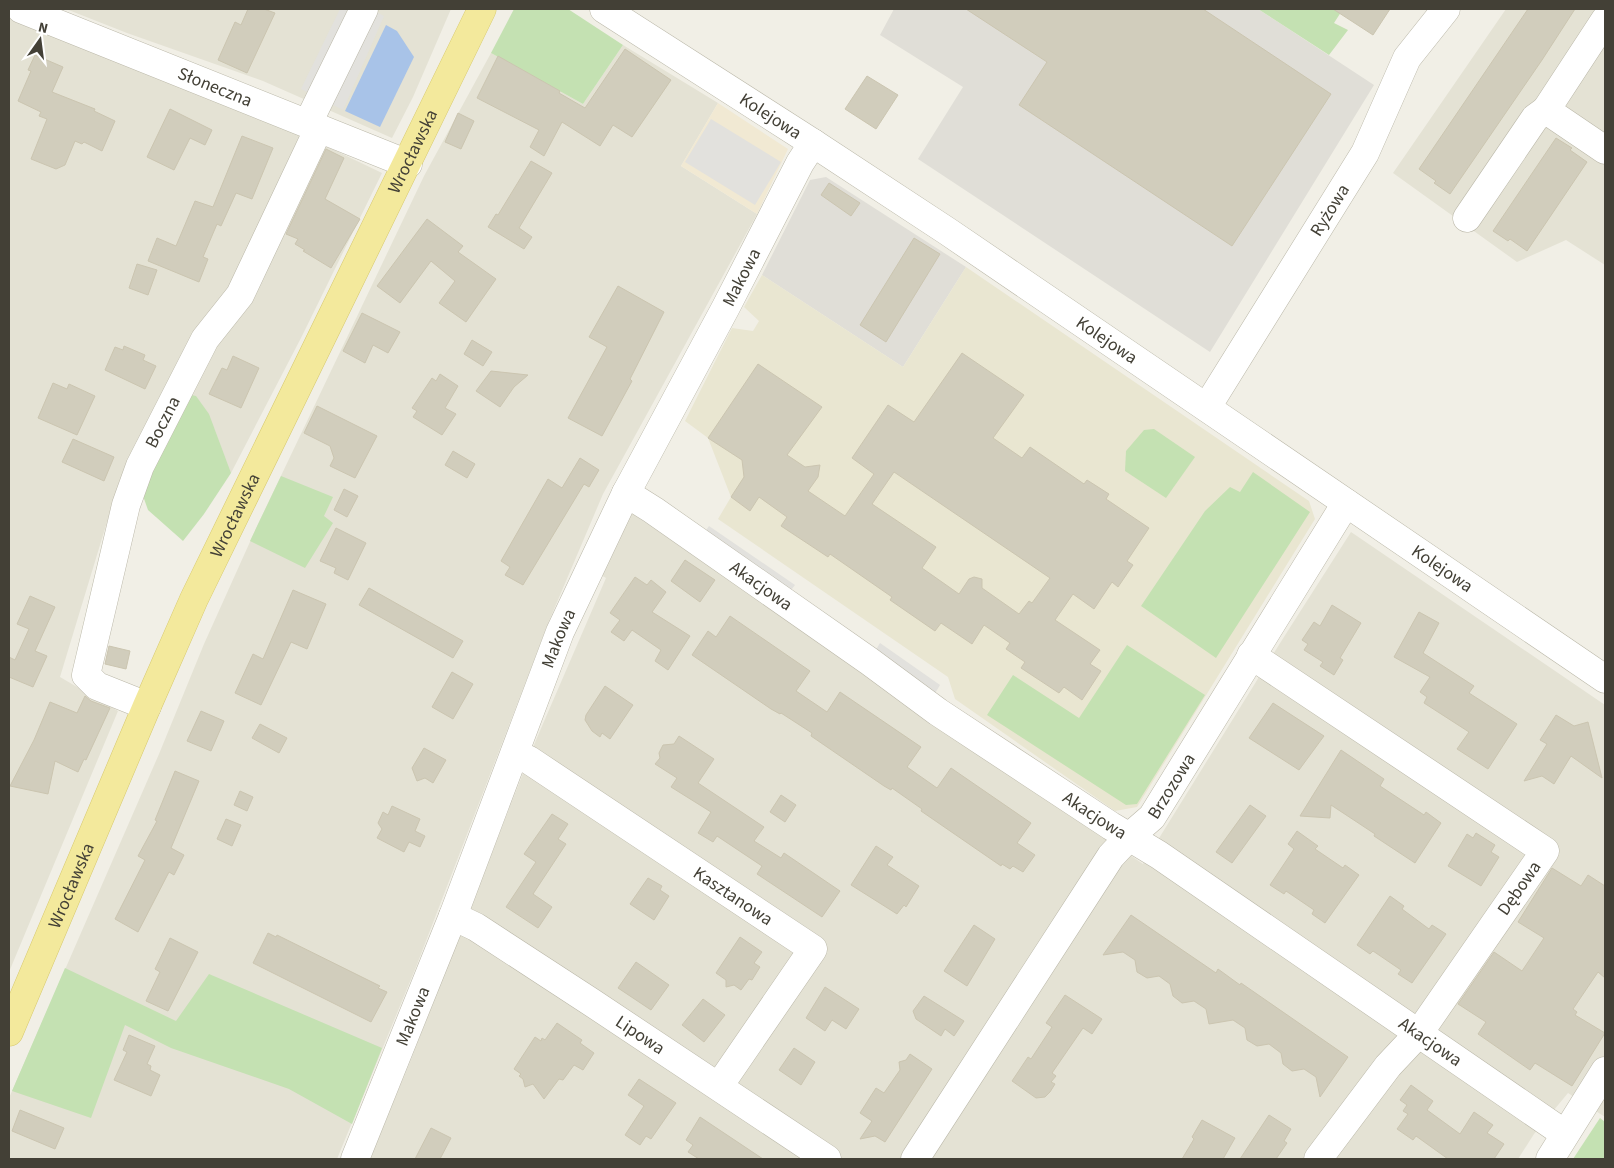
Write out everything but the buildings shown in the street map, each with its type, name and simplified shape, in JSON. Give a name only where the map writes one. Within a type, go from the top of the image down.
[{"type":"main road","name":"Wrocławska","points":[[9,1032],[194,599],[482,9]]},
{"type":"street","name":"Słoneczna","points":[[21,9],[408,164]]},
{"type":"street","points":[[314,125],[364,9]]},
{"type":"street","name":"Kolejowa","points":[[604,9],[955,236],[1605,679]]},
{"type":"street","name":"Ryżowa","points":[[1207,407],[1365,153],[1407,58],[1446,9]]},
{"type":"street","points":[[1467,218],[1535,118],[1546,110],[1605,20]]},
{"type":"street","points":[[1546,110],[1605,150]]},
{"type":"street","name":"Boczna","points":[[147,706],[96,686],[86,675],[126,505],[140,466],[205,339],[240,295],[314,125]]},
{"type":"street","name":"Makowa","points":[[356,1159],[453,916],[560,632],[626,493],[800,162],[813,143]]},
{"type":"street","name":"Akacjowa","points":[[626,493],[862,655],[938,712],[1129,837],[1565,1134]]},
{"type":"street","name":"Brzozowa","points":[[915,1159],[1112,856],[1129,837],[1152,818],[1346,503]]},
{"type":"street","name":"Dębowa","points":[[1251,655],[1544,851],[1419,1033],[1388,1066],[1318,1159]]},
{"type":"street","name":"Kasztanowa","points":[[515,753],[529,760],[813,949],[719,1086]]},
{"type":"street","name":"Lipowa","points":[[453,916],[476,926],[827,1159]]},
{"type":"street","points":[[1550,1159],[1605,1071]]},
{"type":"shaded area","points":[[66,9],[451,9],[413,97],[392,138],[263,81],[127,33]]},
{"type":"shaded area","points":[[340,9],[371,9],[384,16],[343,110],[301,89]]},
{"type":"shaded area","points":[[894,9],[1258,9],[1374,85],[1210,352],[918,159],[963,87],[880,35]]},
{"type":"shaded area","points":[[1506,9],[1605,9],[1605,265],[1566,240],[1517,262],[1393,173]]},
{"type":"shaded area","points":[[9,16],[280,124],[382,173],[302,336],[231,473],[120,479],[60,677],[118,711],[9,972]]},
{"type":"shaded area","points":[[623,45],[718,103],[681,166],[757,214],[603,494],[549,621],[416,967],[337,1159],[9,1159],[9,1098],[159,754],[204,644],[258,524],[424,176],[491,53],[583,104]]},
{"type":"shaded area","points":[[718,103],[788,149],[757,214],[681,166]]},
{"type":"shaded area","points":[[711,119],[781,162],[755,205],[685,162]]},
{"type":"shaded area","points":[[826,177],[966,267],[903,367],[762,275],[810,180]]},
{"type":"shaded area","points":[[966,267],[1309,501],[1315,519],[1137,807],[1115,811],[955,699],[948,677],[718,519],[731,497],[708,438],[685,421],[732,328],[753,331],[759,321],[744,307],[762,275],[903,367]]},
{"type":"shaded area","points":[[633,514],[1143,864],[1351,532],[1605,705],[1605,1117],[1568,1093],[1534,1134],[1518,1159],[370,1159],[536,740],[606,578],[601,575],[629,515]]},
{"type":"shaded area","points":[[709,526],[795,585],[788,594],[702,536]]},
{"type":"shaded area","points":[[880,643],[940,685],[934,695],[874,653]]},
{"type":"green space","points":[[514,9],[568,9],[623,45],[583,104],[491,53]]},
{"type":"green space","points":[[1258,9],[1343,9],[1334,23],[1348,30],[1329,55]]},
{"type":"green space","points":[[167,390],[196,396],[209,414],[231,473],[204,514],[183,541],[148,510],[130,459]]},
{"type":"green space","points":[[1154,429],[1195,457],[1166,498],[1125,471],[1126,451],[1144,430]]},
{"type":"green space","points":[[1253,472],[1310,512],[1216,658],[1141,606],[1205,511],[1230,487],[1240,492]]},
{"type":"green space","points":[[281,476],[333,497],[324,516],[333,523],[305,568],[250,541]]},
{"type":"green space","points":[[1127,645],[1205,695],[1137,804],[1126,805],[987,715],[1013,675],[1079,718]]},
{"type":"green space","points":[[65,968],[176,1021],[209,974],[382,1048],[352,1124],[289,1089],[171,1048],[125,1025],[91,1118],[12,1091]]},
{"type":"green space","points":[[1600,1118],[1605,1122],[1605,1159],[1573,1159]]},
{"type":"water","points":[[386,25],[397,31],[414,57],[380,127],[345,111]]}]
